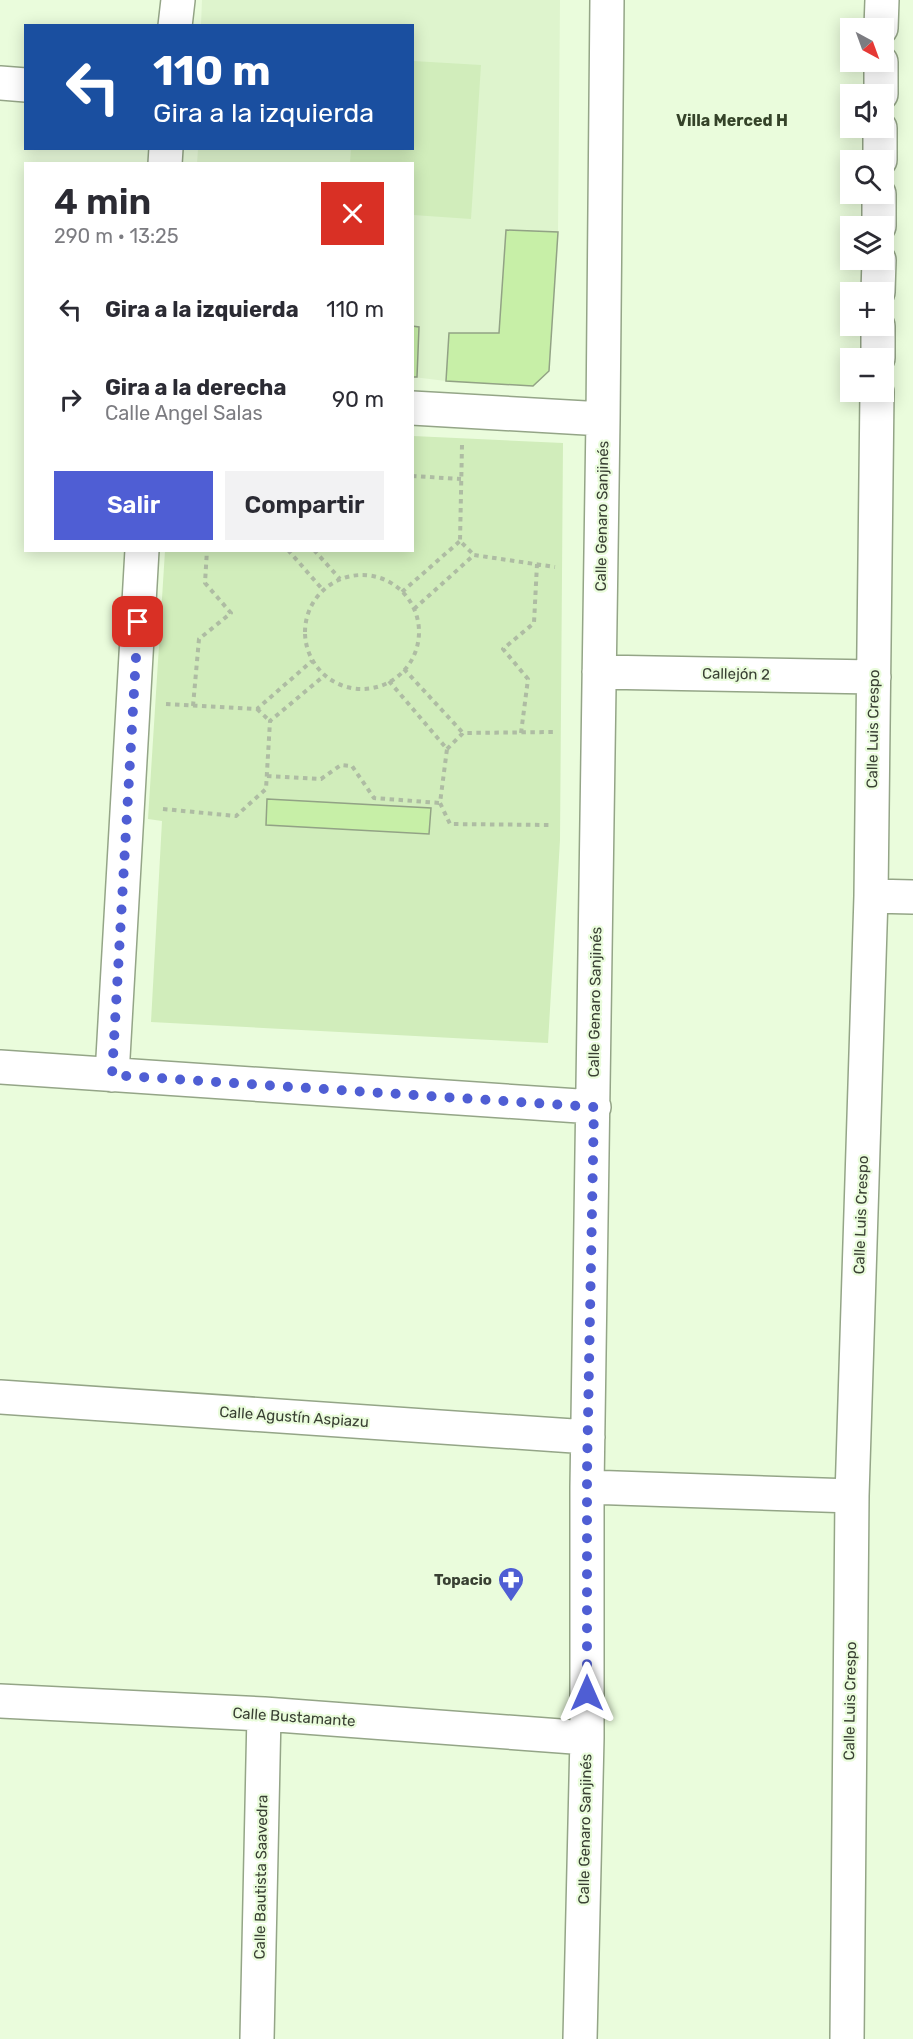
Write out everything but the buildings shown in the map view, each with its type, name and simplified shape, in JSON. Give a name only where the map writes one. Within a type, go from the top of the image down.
[{"type":"street","points":[[175,24],[178,0]]},
{"type":"street","name":"Calle Genaro Sanjinés","points":[[580,2039],[587,1738],[587,1487],[594,1107],[607,0]]},
{"type":"street","points":[[881,18],[882,0]]},
{"type":"street","points":[[0,83],[24,85]]},
{"type":"street","name":"Calle Luis Crespo","points":[[847,2039],[852,1496],[871,896],[877,402]]},
{"type":"street","points":[[414,408],[603,419]]},
{"type":"street","points":[[112,1075],[142,552]]},
{"type":"street","name":"Callejón 2","points":[[599,672],[874,676]]},
{"type":"street","points":[[871,896],[913,897]]},
{"type":"street","points":[[0,1067],[594,1107]]},
{"type":"street","name":"Calle Agustín Aspiazu","points":[[0,1397],[588,1437]]},
{"type":"street","points":[[587,1487],[852,1496]]},
{"type":"street","name":"Calle Bustamante","points":[[0,1701],[264,1714],[587,1738]]},
{"type":"street","name":"Calle Bautista Saavedra","points":[[257,2039],[264,1714]]},
{"type":"path","points":[[402,592],[460,541],[462,445]]},
{"type":"path","points":[[414,476],[462,479]]},
{"type":"path","points":[[460,541],[474,555],[555,567]]},
{"type":"path","points":[[194,706],[198,639],[231,613],[205,583],[207,552]]},
{"type":"path","points":[[290,552],[323,590]]},
{"type":"path","points":[[316,552],[340,579]]},
{"type":"path","points":[[414,609],[474,555]]},
{"type":"path","points":[[521,733],[528,679],[503,649],[534,623],[537,564]]},
{"type":"path","points":[[359,575],[377,577],[393,584],[414,609],[419,631],[416,649],[396,678],[379,686],[360,689],[341,685],[325,675],[312,661],[306,642],[305,623],[312,605],[323,590],[340,579],[359,575]]},
{"type":"path","points":[[257,709],[312,661]]},
{"type":"path","points":[[404,669],[463,733]]},
{"type":"path","points":[[163,809],[236,816],[266,789],[270,721],[325,675]]},
{"type":"path","points":[[389,681],[447,749]]},
{"type":"path","points":[[166,704],[257,709],[270,721]]},
{"type":"path","points":[[552,825],[450,824],[440,803],[447,749],[463,733],[553,732]]},
{"type":"path","points":[[267,776],[321,779],[341,765],[351,766],[374,798],[440,803]]},
{"type":"shaded area","points":[[202,0],[560,0],[558,232],[549,371],[533,386],[414,377],[414,162],[197,162],[198,150],[414,150],[414,24],[201,24]]},
{"type":"shaded area","points":[[414,61],[481,65],[471,219],[414,215],[414,162],[350,162],[351,150],[414,150]]},
{"type":"shaded area","points":[[414,436],[563,443],[560,840],[548,1043],[151,1022],[162,821],[148,819],[165,552],[414,552]]},
{"type":"place","name":"Topacio","points":[[511,1603]]},
{"type":"district","name":"Villa Merced H","points":[[732,120]]},
{"type":"route","points":[[138,622],[112,1075],[594,1107],[587,1470],[587,1693]]}]
